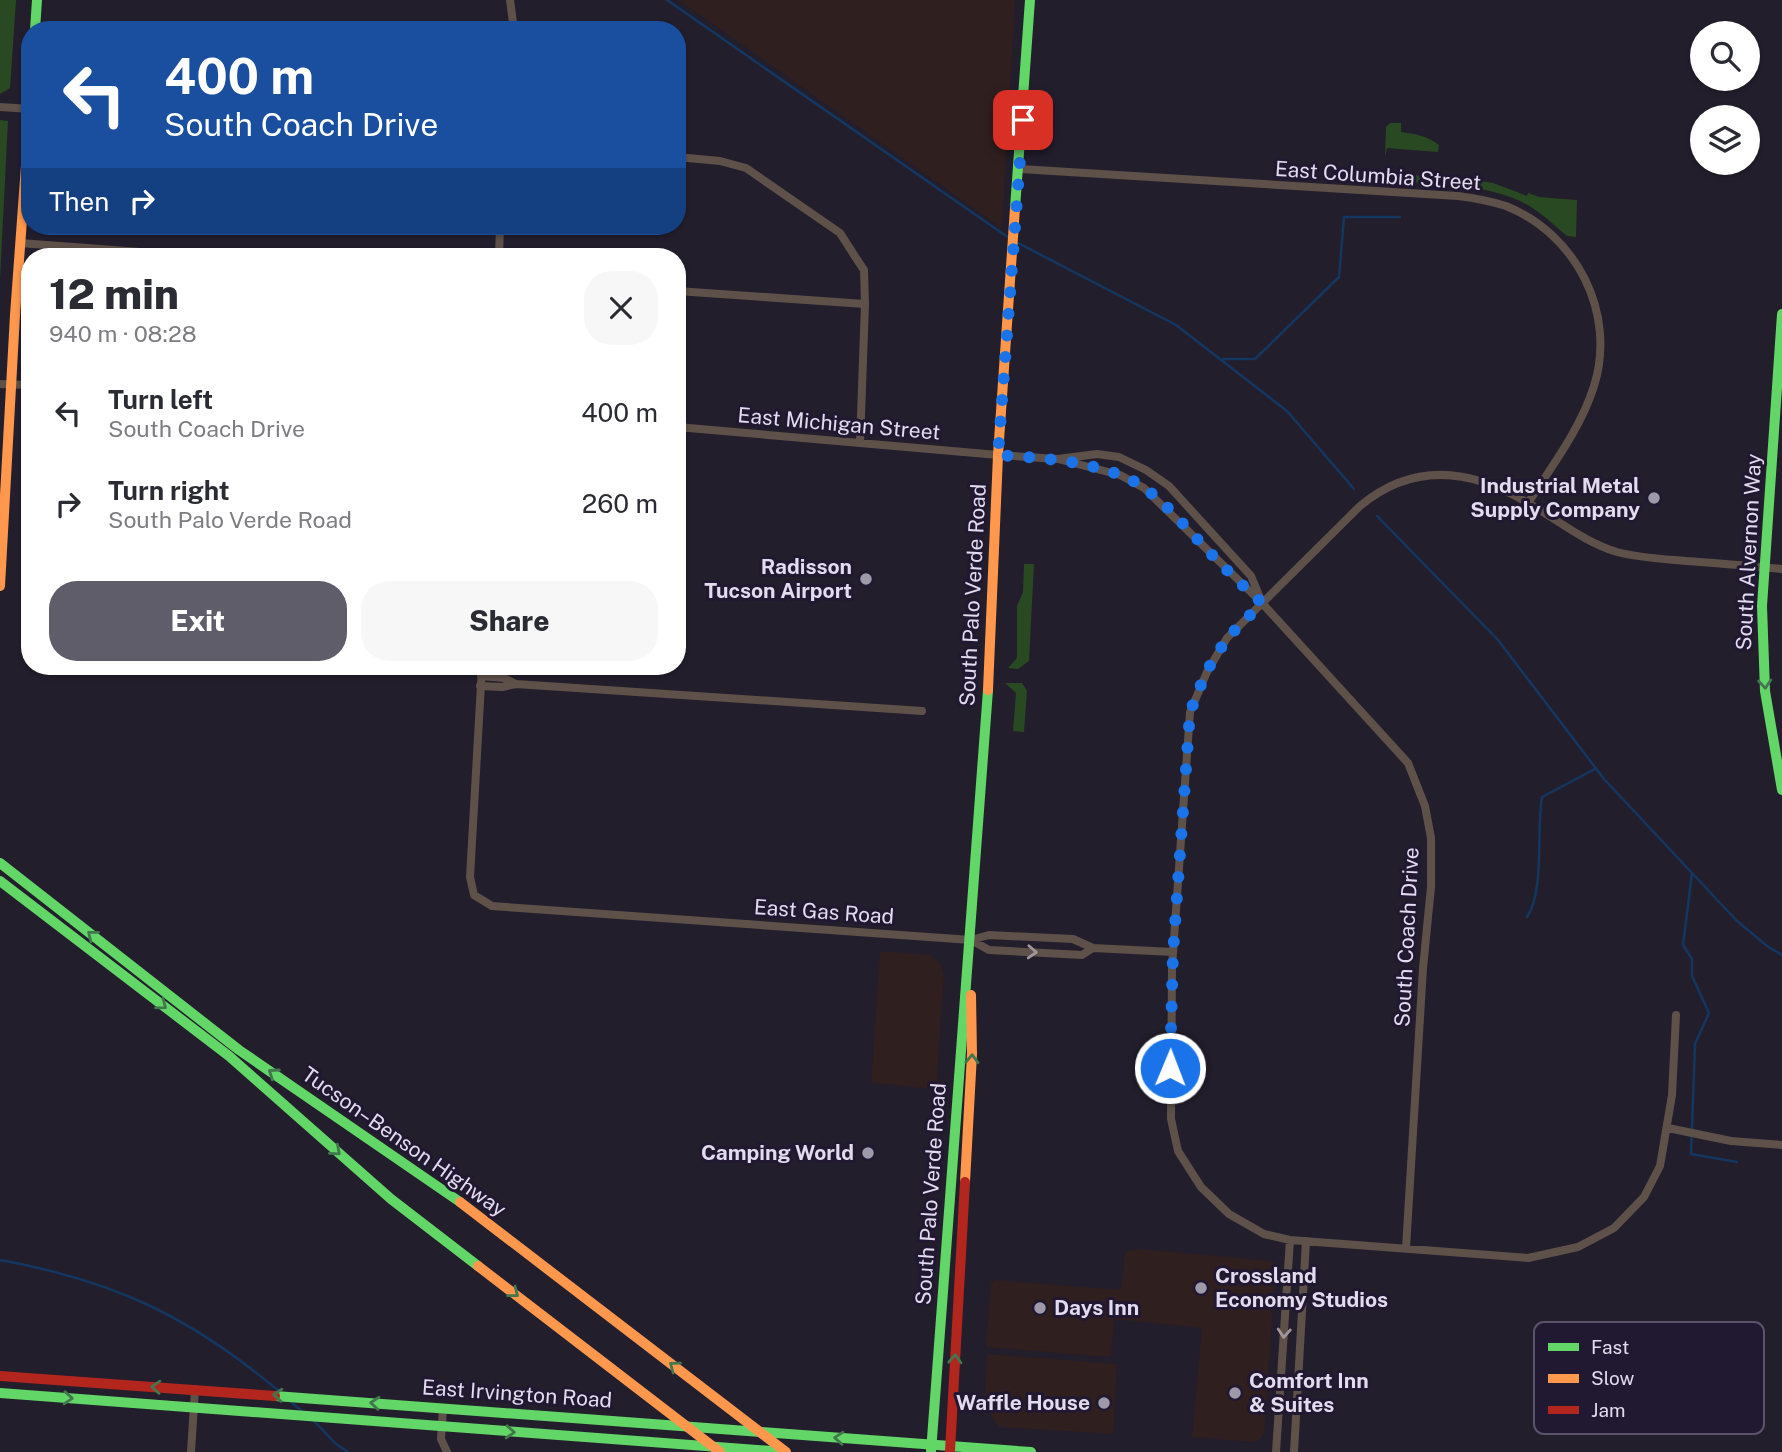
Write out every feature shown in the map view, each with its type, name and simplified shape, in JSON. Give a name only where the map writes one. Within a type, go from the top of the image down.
[{"type":"main road","points":[[36,21],[37,0]]},
{"type":"main road","name":"South Palo Verde Road","points":[[931,1448],[986,736],[998,455],[1030,0]]},
{"type":"main road","points":[[0,586],[6,384],[21,230]]},
{"type":"main road","name":"South Alvernon Way","points":[[1782,314],[1763,567],[1762,616],[1765,691],[1782,790]]},
{"type":"main road","name":"Tucson–Benson Highway","points":[[3,865],[239,1050],[472,1211],[787,1452]]},
{"type":"main road","name":"Tucson–Benson Highway","points":[[0,881],[229,1056],[391,1199],[720,1452]]},
{"type":"main road","name":"South Palo Verde Road","points":[[950,1449],[972,1054],[971,940]]},
{"type":"main road","points":[[958,1096],[963,1106],[961,1152],[965,1180]]},
{"type":"main road","name":"East Irvington Road","points":[[0,1376],[308,1397],[931,1448],[1031,1452]]},
{"type":"main road","name":"East Irvington Road","points":[[0,1394],[194,1406],[787,1452]]},
{"type":"main road","points":[[654,1402],[712,1452]]},
{"type":"street","points":[[510,0],[513,21]]},
{"type":"street","points":[[0,107],[21,109]]},
{"type":"street","points":[[686,158],[720,160],[746,168],[840,233],[864,270],[860,443]]},
{"type":"street","name":"East Columbia Street","points":[[1020,169],[1458,196],[1506,206],[1542,227],[1569,253],[1588,284],[1597,314],[1601,348],[1596,382],[1585,411],[1528,503]]},
{"type":"street","points":[[20,243],[87,248]]},
{"type":"street","points":[[686,292],[865,304]]},
{"type":"street","name":"East Michigan Street","points":[[686,429],[998,455]]},
{"type":"street","name":"South Coach Drive","points":[[1058,459],[1097,454],[1119,457],[1146,470],[1169,486],[1251,576],[1262,603]]},
{"type":"street","name":"South Coach Drive","points":[[998,455],[1058,459],[1120,475],[1136,483],[1174,515],[1241,585],[1262,603],[1408,763],[1426,806],[1431,838],[1431,902],[1423,968],[1406,1248]]},
{"type":"street","points":[[1136,483],[1146,470]]},
{"type":"street","points":[[1676,1015],[1672,1096],[1660,1166],[1644,1197],[1614,1228],[1578,1247],[1528,1258],[1290,1240],[1264,1234],[1229,1214],[1201,1187],[1178,1151],[1171,1119],[1169,1089],[1173,953],[1190,712],[1206,672],[1227,638],[1360,506],[1404,480],[1434,475],[1464,476],[1499,487],[1582,537],[1615,551],[1652,558],[1782,569]]},
{"type":"street","points":[[481,675],[480,686],[502,687],[516,684],[922,711]]},
{"type":"street","points":[[492,675],[516,684]]},
{"type":"street","name":"East Gas Road","points":[[480,686],[470,877],[474,894],[492,906],[971,940],[989,935],[1073,939],[1093,948],[1173,953]]},
{"type":"street","points":[[971,940],[989,950],[1082,955],[1093,948]]},
{"type":"street","points":[[1668,1128],[1731,1141],[1782,1145]]},
{"type":"street","points":[[1290,1240],[1300,1251],[1298,1292],[1302,1315]]},
{"type":"street","points":[[1276,1452],[1290,1240]]},
{"type":"street","points":[[1294,1452],[1306,1241]]},
{"type":"street","points":[[191,1452],[195,1389]]},
{"type":"street","points":[[443,1408],[441,1440],[447,1452]]},
{"type":"shaded area","points":[[679,0],[1015,0],[1002,228],[962,200]]},
{"type":"shaded area","points":[[880,951],[930,955],[940,963],[944,976],[936,1089],[871,1083]]},
{"type":"shaded area","points":[[1138,1249],[1272,1261],[1276,1265],[1264,1434],[1260,1439],[1254,1442],[1192,1437],[1202,1328],[1114,1319],[1111,1357],[986,1347],[991,1283],[995,1280],[1121,1290],[1125,1252]]},
{"type":"shaded area","points":[[987,1354],[1117,1364],[1113,1434],[999,1427],[984,1406]]},
{"type":"green space","points":[[0,0],[16,0],[10,88],[0,94]]},
{"type":"green space","points":[[0,120],[8,121],[0,279]]},
{"type":"green space","points":[[1390,123],[1401,123],[1401,132],[1435,142],[1439,145],[1438,152],[1387,148],[1385,157],[1386,127]]},
{"type":"green space","points":[[1387,174],[1453,177],[1493,183],[1527,196],[1528,193],[1539,197],[1577,200],[1576,237],[1567,236],[1531,207],[1503,194],[1454,185],[1387,181]]},
{"type":"green space","points":[[1024,564],[1034,564],[1029,661],[1018,669],[1008,668],[1017,658],[1017,606],[1023,592]]},
{"type":"green space","points":[[1005,683],[1022,683],[1027,691],[1024,732],[1013,731],[1016,693]]},
{"type":"waterway","points":[[667,0],[1009,238]]},
{"type":"waterway","points":[[1223,359],[1255,359],[1339,277],[1344,217],[1400,217]]},
{"type":"waterway","points":[[1018,243],[1176,325],[1287,411],[1354,489]]},
{"type":"waterway","points":[[1377,516],[1498,640],[1604,779],[1736,920],[1782,955]]},
{"type":"waterway","points":[[1527,917],[1536,892],[1542,797],[1595,769]]},
{"type":"waterway","points":[[1692,873],[1683,945],[1692,959],[1692,976],[1709,1013],[1695,1044],[1691,1154],[1737,1162]]},
{"type":"waterway","points":[[0,1260],[80,1279],[150,1306],[215,1343],[280,1392]]},
{"type":"waterway","points":[[290,1401],[304,1413]]},
{"type":"waterway","points":[[314,1421],[336,1444],[348,1452]]},
{"type":"traffic: fast","points":[[36,21],[37,0]]},
{"type":"traffic: fast","points":[[1015,208],[1030,0]]},
{"type":"traffic: fast","points":[[1782,314],[1762,606],[1765,691],[1782,790]]},
{"type":"traffic: fast","points":[[931,1452],[988,690]]},
{"type":"traffic: fast","points":[[0,863],[239,1050],[460,1202]]},
{"type":"traffic: fast","points":[[0,881],[229,1056],[391,1199],[478,1266]]},
{"type":"traffic: fast","points":[[0,1393],[785,1452]]},
{"type":"traffic: fast","points":[[275,1396],[1031,1452]]},
{"type":"traffic: slow","points":[[988,690],[998,455],[1015,208]]},
{"type":"traffic: slow","points":[[0,586],[21,233]]},
{"type":"traffic: slow","points":[[965,1182],[972,1054],[971,995]]},
{"type":"traffic: slow","points":[[460,1202],[786,1452]]},
{"type":"traffic: slow","points":[[478,1266],[720,1452]]},
{"type":"traffic: jam","points":[[950,1451],[965,1182]]},
{"type":"traffic: jam","points":[[0,1376],[275,1396]]},
{"type":"place","name":"Industrial Metal Supply Company","points":[[1654,498]]},
{"type":"place","name":"Radisson Tucson Airport","points":[[866,579]]},
{"type":"place","name":"Camping World","points":[[868,1153]]},
{"type":"place","name":"Crossland Economy Studios","points":[[1201,1288]]},
{"type":"place","name":"Days Inn","points":[[1040,1308]]},
{"type":"place","name":"Comfort Inn & Suites","points":[[1235,1393]]},
{"type":"place","name":"Waffle House","points":[[1104,1403]]},
{"type":"route","points":[[1023,120],[998,455],[1058,459],[1120,475],[1136,483],[1174,515],[1241,585],[1262,603],[1227,638],[1206,672],[1190,712],[1173,953],[1170,1068]]}]
